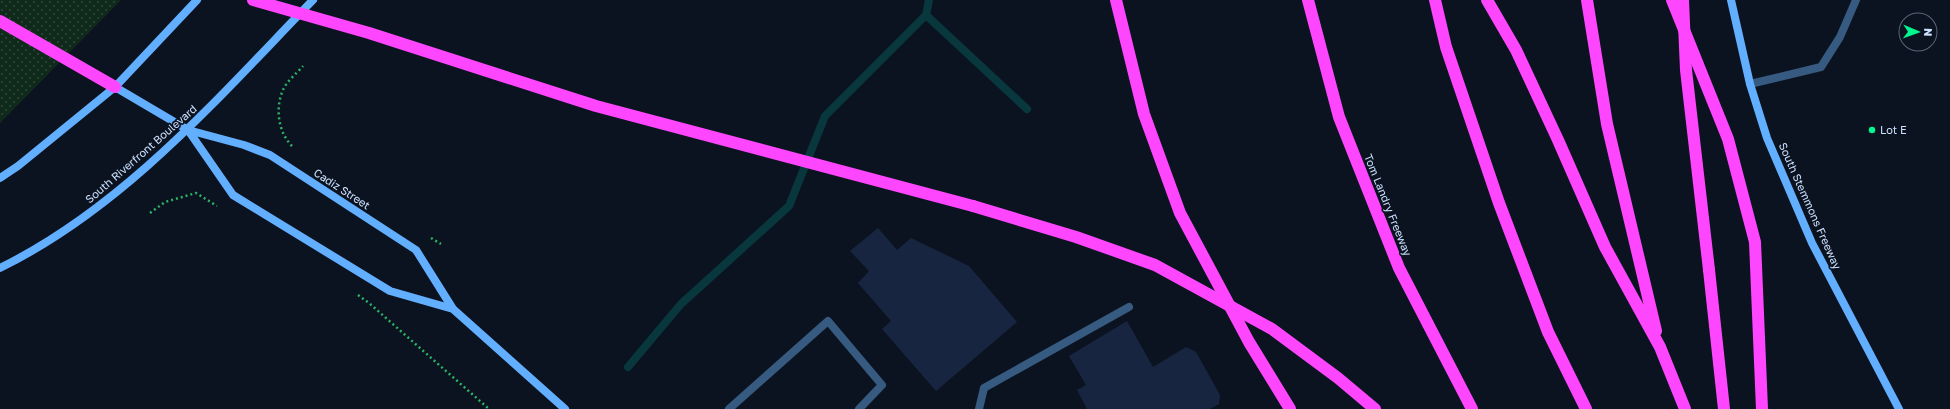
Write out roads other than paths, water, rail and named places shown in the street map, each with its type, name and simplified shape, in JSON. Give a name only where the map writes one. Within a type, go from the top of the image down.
[{"type":"highway","points":[[253,0],[369,33],[596,106],[973,206],[1076,237],[1155,265],[1272,329],[1338,378],[1375,409]]},
{"type":"highway","points":[[1116,0],[1144,114],[1180,213],[1249,342],[1290,409]]},
{"type":"highway","name":"Tom Landry Freeway","points":[[1308,0],[1339,117],[1399,268],[1472,409]]},
{"type":"highway","points":[[1435,0],[1446,47],[1498,203],[1548,332],[1586,409]]},
{"type":"highway","points":[[1487,0],[1516,50],[1558,140],[1605,247],[1660,347],[1685,409]]},
{"type":"highway","points":[[1587,0],[1607,124],[1660,347]]},
{"type":"highway","points":[[1672,0],[1728,139],[1755,242],[1762,409]]},
{"type":"highway","points":[[1683,0],[1686,70],[1724,409]]},
{"type":"highway","points":[[0,21],[115,87]]},
{"type":"main road","points":[[0,178],[115,87],[197,0]]},
{"type":"main road","name":"South Riverfront Boulevard","points":[[0,268],[23,257],[85,217],[188,130],[313,0]]},
{"type":"main road","name":"South Stemmons Freeway","points":[[1731,0],[1750,84],[1768,138],[1812,243],[1898,409]]},
{"type":"main road","name":"Cadiz Street","points":[[115,87],[188,130],[244,145],[270,155],[416,250],[453,309],[565,409]]},
{"type":"main road","name":"Cadiz Street","points":[[188,130],[233,195],[390,291],[453,309]]},
{"type":"lane","points":[[1750,84],[1821,67],[1840,37],[1856,0]]},
{"type":"lane","points":[[979,409],[984,388],[1129,307]]},
{"type":"lane","points":[[729,409],[828,321],[882,385],[860,409]]},
{"type":"waterway","points":[[628,367],[681,304],[789,206],[825,116],[926,15],[929,0]]},
{"type":"waterway","points":[[926,15],[1027,109]]},
{"type":"place","name":"Lot E","points":[[1872,130]]}]
